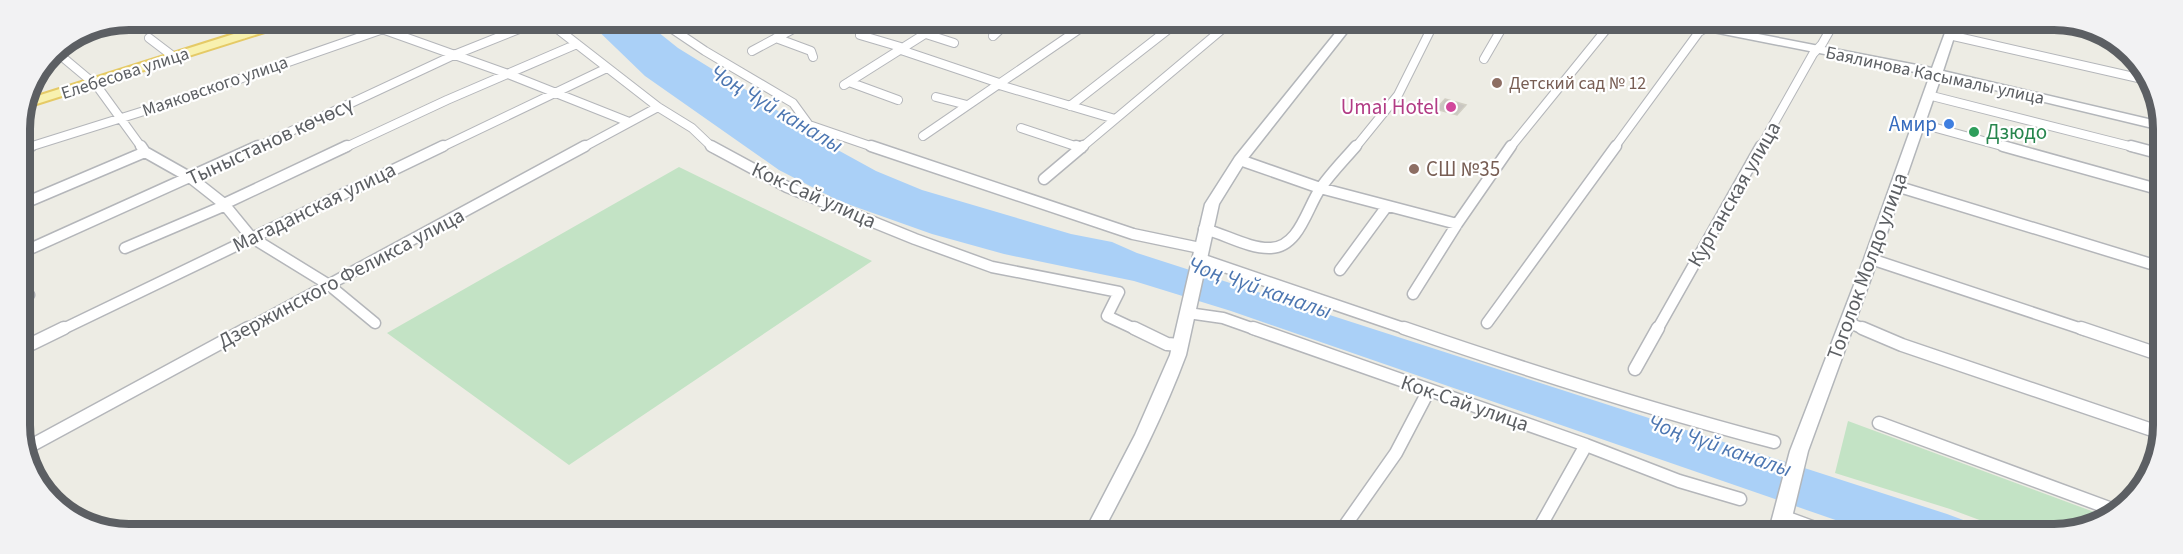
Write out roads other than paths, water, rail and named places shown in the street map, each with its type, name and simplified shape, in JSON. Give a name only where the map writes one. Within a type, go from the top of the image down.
[{"type":"main road","name":"Елебесова улица","points":[[33,102],[257,30]]},
{"type":"main road","points":[[1097,524],[1144,435],[1169,379],[1180,345],[1204,229],[1212,204],[1240,160],[1344,30]]},
{"type":"main road","name":"Баялинова Касымалы улица","points":[[1734,30],[1816,49],[1936,72],[2152,124]]},
{"type":"main road","name":"Тоголок Молдо улица","points":[[1781,520],[1798,455],[1871,260],[1950,30]]},
{"type":"street","points":[[237,30],[244,34]]},
{"type":"street","name":"Маяковского улица","points":[[30,147],[179,100],[379,30]]},
{"type":"street","points":[[385,30],[508,74],[629,123]]},
{"type":"street","name":"Тыныстанов көчөсү","points":[[30,249],[191,178],[454,55],[516,30]]},
{"type":"street","name":"Кок-Сай улица","points":[[559,30],[658,107],[693,128],[714,149],[787,187],[915,239],[992,267],[1119,292],[1107,316],[1167,344],[1180,345]]},
{"type":"street","points":[[674,30],[793,104],[809,125],[1198,256],[1520,368],[1669,414],[1774,442]]},
{"type":"street","points":[[752,51],[792,30]]},
{"type":"street","points":[[898,100],[847,83],[932,30]]},
{"type":"street","points":[[993,36],[1000,30]]},
{"type":"street","points":[[923,136],[1078,30]]},
{"type":"street","points":[[1070,106],[1167,30]]},
{"type":"street","points":[[1044,179],[1221,30]]},
{"type":"street","points":[[1204,229],[1264,248],[1275,248],[1290,238],[1303,221],[1320,189],[1355,151],[1399,93],[1430,30]]},
{"type":"street","points":[[1484,59],[1501,30]]},
{"type":"street","points":[[1413,294],[1457,224],[1512,145],[1606,30]]},
{"type":"street","points":[[1487,322],[1703,30]]},
{"type":"street","name":"Курганская улица","points":[[1635,369],[1816,49],[1822,44],[1830,30]]},
{"type":"street","points":[[1959,30],[2139,78]]},
{"type":"street","points":[[926,34],[954,43]]},
{"type":"street","points":[[860,35],[998,84],[1114,119]]},
{"type":"street","points":[[149,38],[174,57]]},
{"type":"street","points":[[777,38],[811,51],[813,57]]},
{"type":"street","points":[[125,248],[225,205],[447,100],[577,44]]},
{"type":"street","points":[[62,57],[93,82],[145,152],[191,178],[225,205],[251,237],[329,285],[375,323]]},
{"type":"street","name":"Магаданская улица","points":[[30,345],[552,92],[607,68]]},
{"type":"street","points":[[1928,95],[2153,152]]},
{"type":"street","points":[[936,97],[967,105]]},
{"type":"street","name":"Дзержинского Феликса улица","points":[[32,445],[658,107]]},
{"type":"street","points":[[1918,123],[2153,188]]},
{"type":"street","points":[[1021,128],[1081,148]]},
{"type":"street","points":[[30,201],[145,152]]},
{"type":"street","points":[[1240,160],[1320,189],[1457,224]]},
{"type":"street","points":[[1896,186],[2153,265]]},
{"type":"street","points":[[1340,270],[1388,206]]},
{"type":"street","points":[[1871,260],[2153,352]]},
{"type":"street","name":"Кок-Сай улица","points":[[1188,310],[1223,318],[1586,445],[1679,481],[1740,499]]},
{"type":"street","points":[[1847,322],[1902,345],[2152,430]]},
{"type":"street","points":[[1346,524],[1396,453],[1429,390]]},
{"type":"street","points":[[1880,423],[2107,508]]},
{"type":"street","points":[[1542,524],[1586,445]]},
{"type":"water","name":"Чоң Чүй каналы","points":[[597,30],[656,30],[678,48],[769,104],[805,132],[876,171],[922,190],[1071,234],[1112,242],[1137,253],[1974,524],[1847,524],[1231,311],[1134,281],[1004,254],[932,234],[839,201],[779,170],[645,76]]},
{"type":"place","name":"Детский сад № 12","points":[[1497,83]]},
{"type":"place","name":"Umai Hotel","points":[[1451,107]]},
{"type":"place","name":"Амир","points":[[1949,124]]},
{"type":"place","name":"Дзюдо","points":[[1974,132]]},
{"type":"place","name":"СШ №35","points":[[1414,169]]}]
